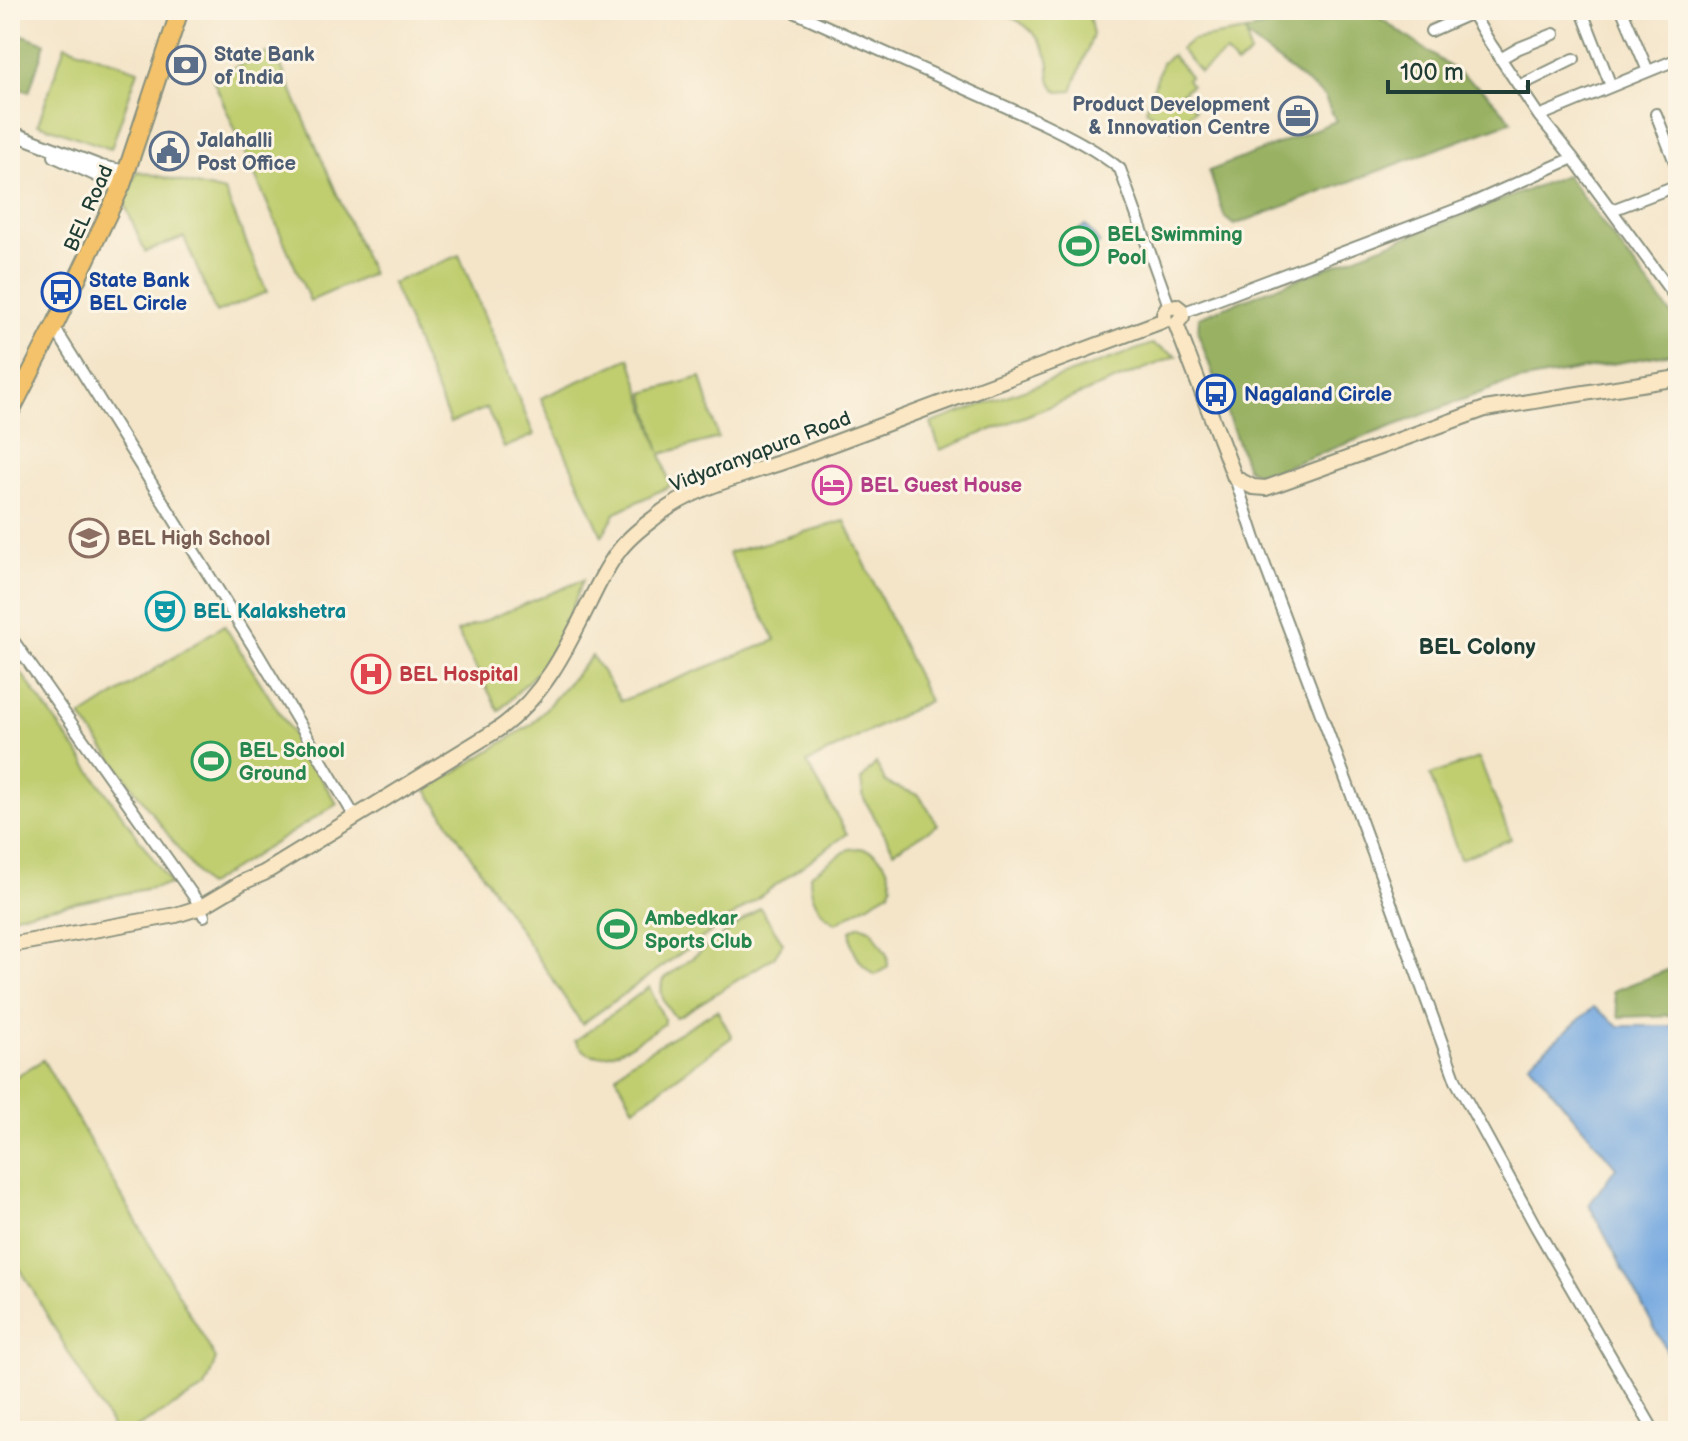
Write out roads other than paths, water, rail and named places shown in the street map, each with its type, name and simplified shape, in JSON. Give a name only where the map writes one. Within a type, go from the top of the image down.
[{"type":"main road","name":"BEL Road","points":[[10,413],[124,179],[180,10]]},
{"type":"main road","points":[[1173,316],[1235,478],[1253,487],[1266,488],[1485,409],[1678,378]]},
{"type":"main road","name":"Vidyaranyapura Road","points":[[10,953],[182,923],[248,889],[264,873],[515,717],[552,672],[620,549],[662,511],[707,488],[791,460],[1173,316]]},
{"type":"main road","name":"Vidyaranyapura Road","points":[[10,945],[202,912]]},
{"type":"street","points":[[790,10],[1052,128],[1110,161],[1120,169],[1173,316],[1468,205],[1573,158]]},
{"type":"street","points":[[1622,10],[1648,71]]},
{"type":"street","points":[[1431,31],[1471,12],[1539,116],[1678,301]]},
{"type":"street","points":[[1583,14],[1611,86]]},
{"type":"street","points":[[1500,59],[1554,34]]},
{"type":"street","points":[[1519,86],[1574,59]]},
{"type":"street","points":[[1539,116],[1678,59]]},
{"type":"street","points":[[1656,114],[1678,170]]},
{"type":"street","points":[[11,137],[57,157],[124,179]]},
{"type":"street","points":[[11,137],[36,141],[124,179]]},
{"type":"street","points":[[1612,210],[1678,185]]},
{"type":"street","points":[[54,327],[258,654],[355,817]]},
{"type":"street","points":[[1235,478],[1456,1081],[1654,1431]]},
{"type":"street","points":[[10,636],[202,912]]},
{"type":"water","name":"BEL Swimming Pool","points":[[1085,225],[1100,243],[1072,266],[1058,248]]},
{"type":"water","points":[[1594,1007],[1619,1026],[1678,1026],[1678,1372],[1589,1205],[1616,1167],[1529,1063]]},
{"type":"place","name":"State Bank of India","points":[[186,65]]},
{"type":"place","name":"Product Development & Innovation Centre","points":[[1298,116]]},
{"type":"place","name":"Jalahalli Post Office","points":[[169,151]]},
{"type":"place","name":"BEL Swimming Pool","points":[[1079,246]]},
{"type":"place","name":"State Bank BEL Circle","points":[[61,292]]},
{"type":"place","name":"Nagaland Circle","points":[[1216,394]]},
{"type":"place","name":"BEL Guest House","points":[[832,485]]},
{"type":"place","name":"BEL High School","points":[[89,538]]},
{"type":"place","name":"BEL Kalakshetra","points":[[165,611]]},
{"type":"place","name":"BEL Hospital","points":[[371,674]]},
{"type":"place","name":"BEL School Ground","points":[[211,761]]},
{"type":"place","name":"Ambedkar Sports Club","points":[[617,929]]},
{"type":"district","name":"BEL Colony","points":[[1477,646]]}]
